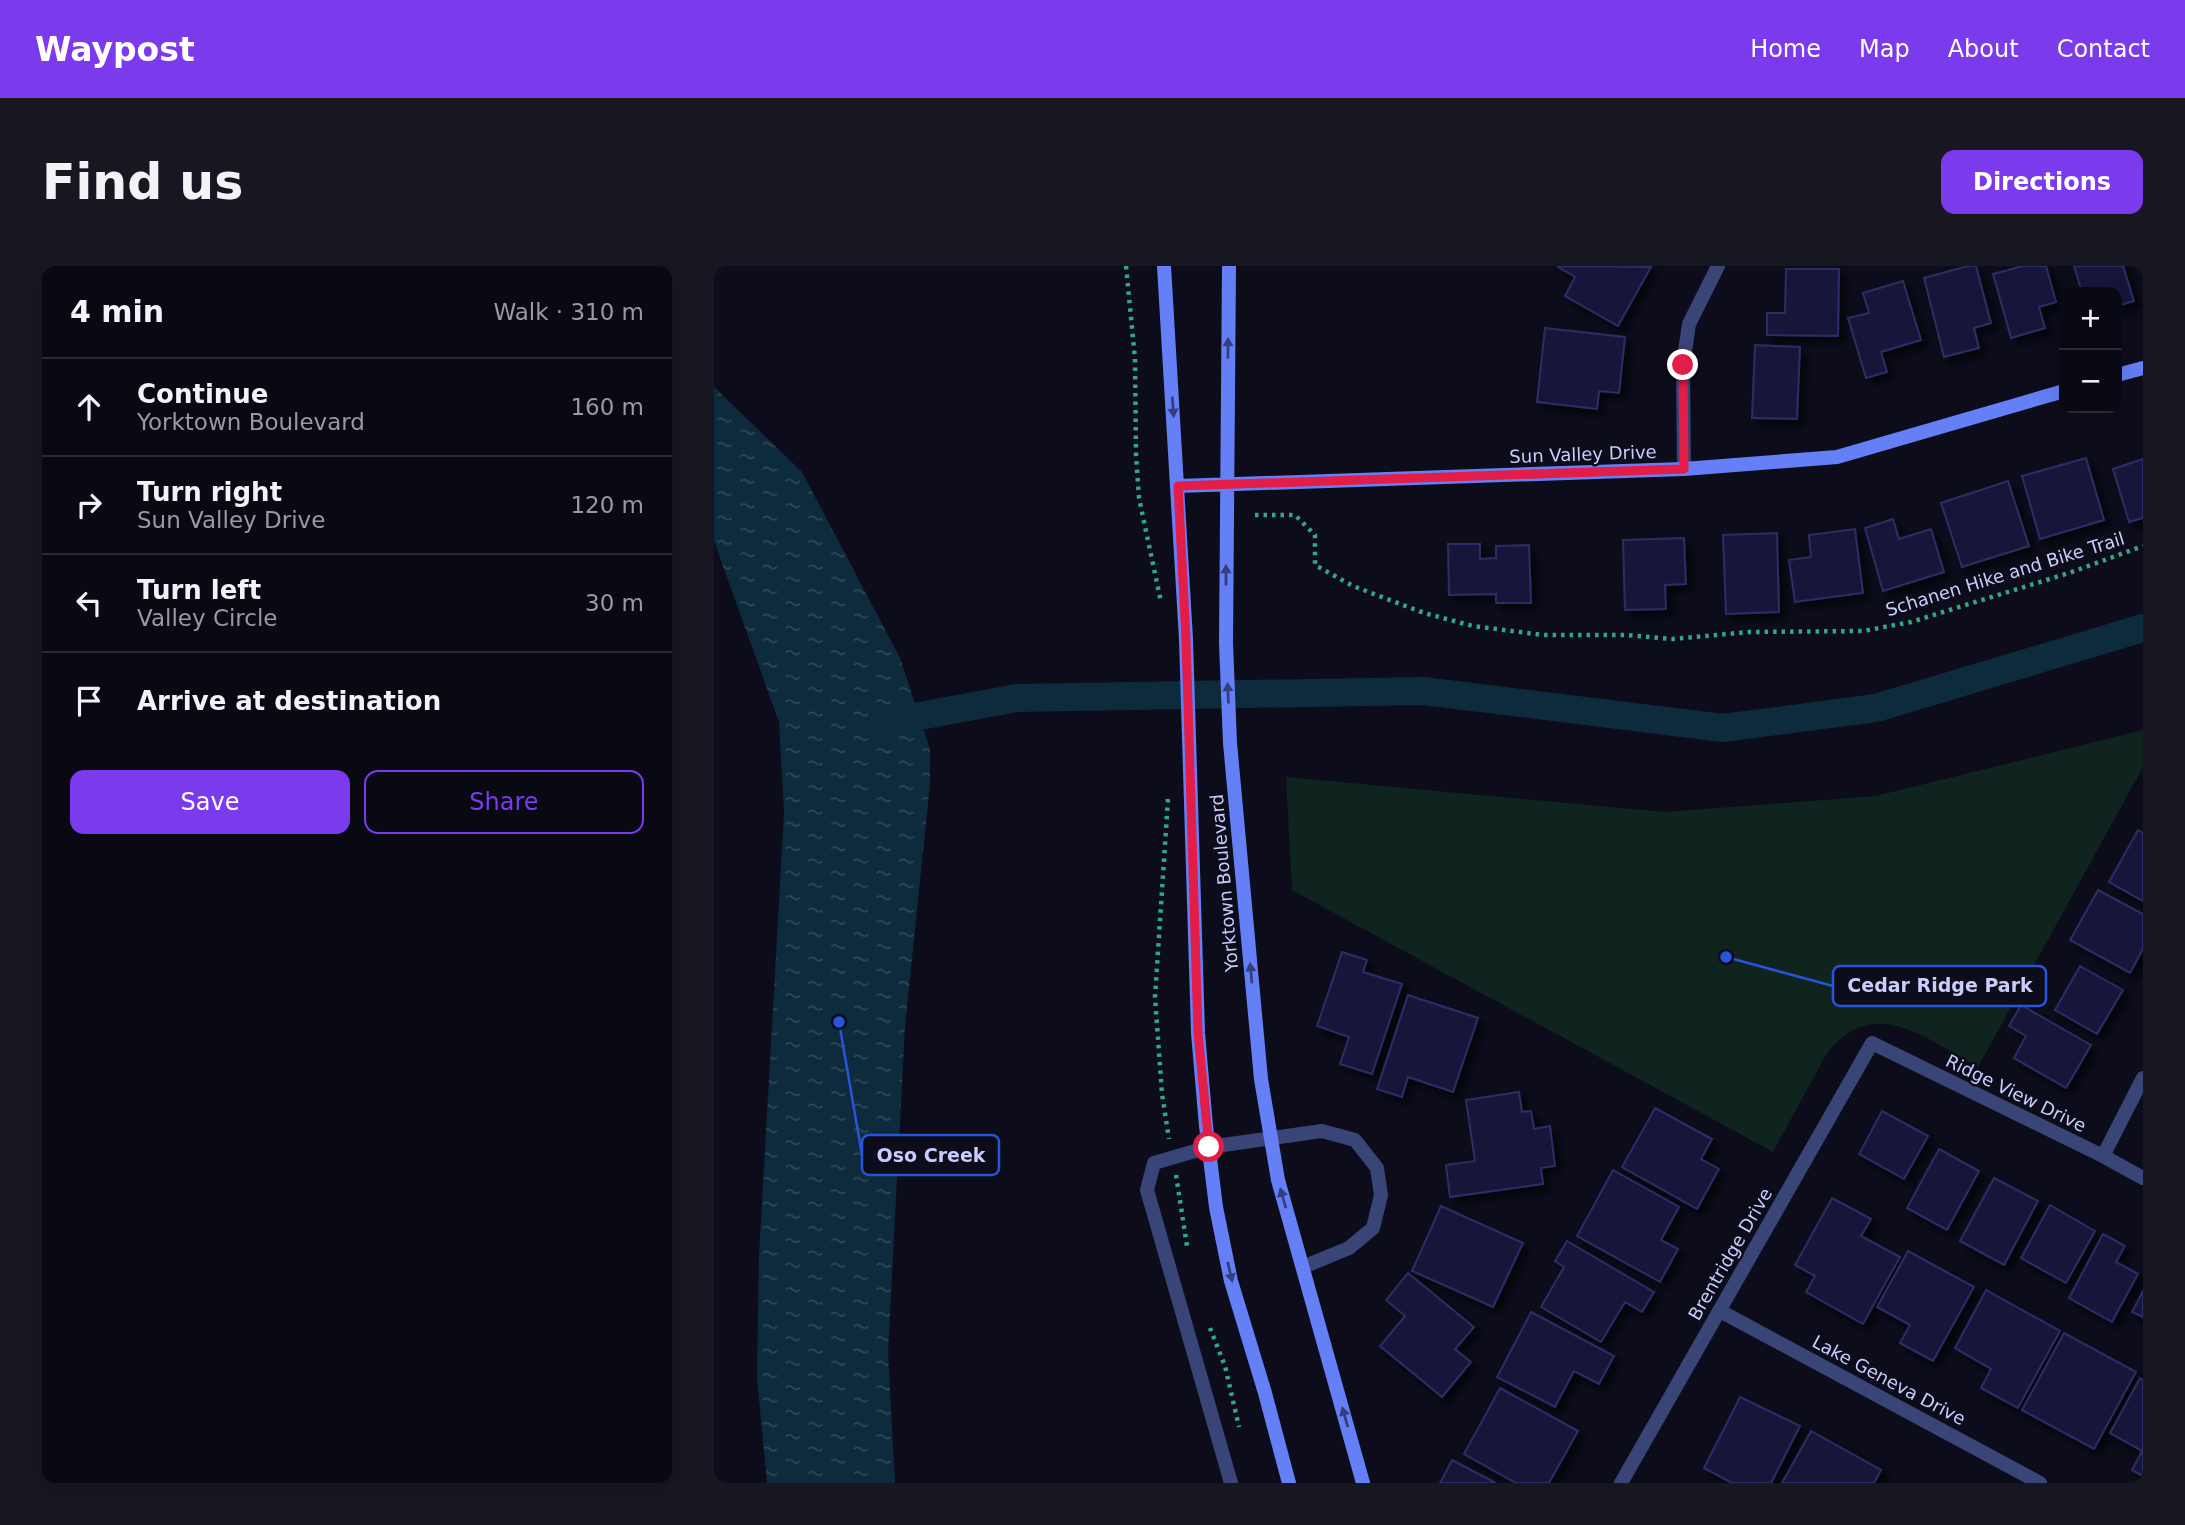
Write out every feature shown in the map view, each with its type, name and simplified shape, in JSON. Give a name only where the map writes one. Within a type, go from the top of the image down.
[{"type":"main road","name":"Yorktown Boulevard","points":[[1164,266],[1186,639],[1198,1033],[1209,1147],[1216,1207],[1231,1280],[1289,1483]]},
{"type":"main road","name":"Yorktown Boulevard","points":[[1229,266],[1226,643],[1230,743],[1261,1079],[1278,1180],[1363,1483]]},
{"type":"main road","points":[[2122,374],[2143,368]]},
{"type":"main road","name":"Sun Valley Drive","points":[[1178,486],[1684,469],[1837,457],[2059,392]]},
{"type":"street","points":[[1684,469],[1683,365],[1689,324],[1718,266]]},
{"type":"street","name":"Ridge View Drive","points":[[1872,1043],[2143,1178]]},
{"type":"street","name":"Brentridge Drive","points":[[1621,1483],[1872,1043]]},
{"type":"street","points":[[2103,1156],[2143,1078]]},
{"type":"street","points":[[1231,1483],[1147,1190],[1154,1163],[1209,1147],[1322,1131],[1355,1140],[1377,1168],[1381,1195],[1373,1228],[1349,1248],[1303,1267]]},
{"type":"street","name":"Lake Geneva Drive","points":[[1720,1311],[2039,1483]]},
{"type":"path","points":[[1126,266],[1135,359],[1139,498],[1162,603]]},
{"type":"path","name":"Schanen Hike and Bike Trail","points":[[1255,515],[1294,515],[1315,535],[1315,565],[1353,586],[1424,613],[1473,626],[1543,635],[1627,635],[1672,639],[1749,632],[1863,631],[1910,622],[2068,573],[2143,546]]},
{"type":"green space","points":[[2143,730],[2143,767],[1978,1067],[1901,1027],[1882,1024],[1863,1026],[1845,1036],[1827,1053],[1773,1152],[1292,890],[1286,777],[1665,812],[1876,796]]},
{"type":"water","points":[[714,387],[802,472],[900,658],[930,749],[930,784],[905,1026],[888,1352],[895,1483],[767,1483],[757,1377],[759,1256],[784,813],[779,722],[714,541]]},
{"type":"building","points":[[1976,266],[1991,323],[1974,328],[1979,348],[1944,357],[1924,278]]},
{"type":"building","points":[[2023,266],[2046,266],[2056,302],[2039,307],[2045,328],[2011,338],[1993,274]]},
{"type":"building","points":[[2074,266],[2123,266],[2134,301],[2122,305],[2122,287],[2080,287]]},
{"type":"building","points":[[1558,267],[1651,267],[1618,326],[1565,296],[1575,277]]},
{"type":"building","points":[[1786,269],[1839,269],[1838,336],[1767,335],[1767,313],[1785,313]]},
{"type":"building","points":[[1903,281],[1921,340],[1881,352],[1887,372],[1866,378],[1848,318],[1869,313],[1863,293]]},
{"type":"building","points":[[1545,328],[1625,337],[1619,393],[1599,391],[1597,409],[1537,402]]},
{"type":"building","points":[[1755,345],[1800,347],[1797,419],[1752,418]]},
{"type":"building","points":[[2086,458],[2104,520],[2040,539],[2022,476]]},
{"type":"building","points":[[2143,459],[2143,518],[2129,522],[2113,469]]},
{"type":"building","points":[[2008,481],[2029,546],[1962,567],[1941,503]]},
{"type":"building","points":[[1893,519],[1899,539],[1931,529],[1944,572],[1883,591],[1865,528]]},
{"type":"building","points":[[1855,529],[1863,593],[1795,602],[1789,560],[1811,557],[1809,535]]},
{"type":"building","points":[[1777,533],[1779,612],[1726,614],[1723,535]]},
{"type":"building","points":[[1684,538],[1686,584],[1665,585],[1666,609],[1625,610],[1623,540]]},
{"type":"building","points":[[1448,544],[1480,544],[1480,559],[1496,558],[1496,546],[1529,545],[1531,603],[1496,603],[1496,594],[1449,595]]},
{"type":"building","points":[[2138,830],[2143,833],[2143,901],[2109,882]]},
{"type":"building","points":[[2098,890],[2143,914],[2143,949],[2130,973],[2070,940]]},
{"type":"building","points":[[1342,952],[1367,960],[1363,972],[1402,984],[1372,1074],[1340,1064],[1349,1037],[1317,1026]]},
{"type":"building","points":[[2080,966],[2123,990],[2097,1034],[2055,1010]]},
{"type":"building","points":[[1408,995],[1478,1018],[1453,1092],[1408,1077],[1402,1097],[1377,1089]]},
{"type":"building","points":[[2021,1005],[2091,1045],[2066,1088],[2014,1058],[2026,1036],[2009,1026]]},
{"type":"building","points":[[1519,1092],[1522,1112],[1531,1111],[1534,1129],[1550,1126],[1555,1166],[1541,1168],[1543,1184],[1450,1197],[1446,1165],[1475,1161],[1466,1100]]},
{"type":"building","points":[[1655,1108],[1712,1139],[1701,1159],[1719,1169],[1697,1209],[1622,1167]]},
{"type":"building","points":[[1882,1111],[1928,1136],[1904,1179],[1859,1154]]},
{"type":"building","points":[[1939,1149],[1979,1171],[1947,1230],[1907,1208]]},
{"type":"building","points":[[1613,1170],[1679,1207],[1661,1240],[1678,1249],[1660,1282],[1577,1236]]},
{"type":"building","points":[[1994,1178],[2038,1201],[2004,1265],[1960,1241]]},
{"type":"building","points":[[1832,1198],[1871,1219],[1861,1236],[1900,1257],[1863,1324],[1806,1292],[1815,1276],[1795,1265]]},
{"type":"building","points":[[2050,1205],[2095,1231],[2066,1283],[2021,1258]]},
{"type":"building","points":[[1441,1206],[1523,1243],[1493,1307],[1412,1271]]},
{"type":"building","points":[[2103,1234],[2125,1246],[2116,1262],[2138,1274],[2112,1322],[2069,1298]]},
{"type":"building","points":[[1567,1241],[1654,1292],[1642,1312],[1625,1302],[1601,1342],[1541,1307],[1564,1267],[1555,1261]]},
{"type":"building","points":[[1908,1251],[1974,1287],[1933,1361],[1900,1343],[1910,1325],[1877,1307]]},
{"type":"building","points":[[1408,1273],[1474,1327],[1455,1349],[1471,1362],[1442,1397],[1380,1346],[1405,1316],[1386,1300]]},
{"type":"building","points":[[1986,1290],[2060,1331],[2018,1408],[1981,1388],[1991,1369],[1955,1348]]},
{"type":"building","points":[[2143,1291],[2143,1317],[2132,1312]]},
{"type":"building","points":[[1531,1312],[1614,1356],[1599,1384],[1574,1371],[1555,1407],[1497,1377]]},
{"type":"building","points":[[2064,1333],[2136,1372],[2094,1449],[2022,1410]]},
{"type":"building","points":[[2140,1378],[2143,1380],[2143,1476],[2132,1470],[2142,1451],[2110,1433]]},
{"type":"building","points":[[1500,1388],[1578,1431],[1549,1483],[1516,1483],[1464,1454]]},
{"type":"building","points":[[1740,1397],[1800,1426],[1771,1483],[1732,1483],[1704,1468]]},
{"type":"building","points":[[1811,1431],[1881,1470],[1874,1483],[1782,1483]]},
{"type":"building","points":[[1452,1460],[1496,1483],[1440,1483]]},
{"type":"waterway","points":[[882,723],[1017,698],[1423,691],[1723,728],[1876,708],[2143,628]]},
{"type":"place","name":"Cedar Ridge Park","points":[[1726,957]]},
{"type":"place","name":"Oso Creek","points":[[839,1022]]},
{"type":"route","points":[[1209,1147],[1198,1033],[1191,857],[1190,741],[1178,486],[1684,469],[1683,365]]}]
